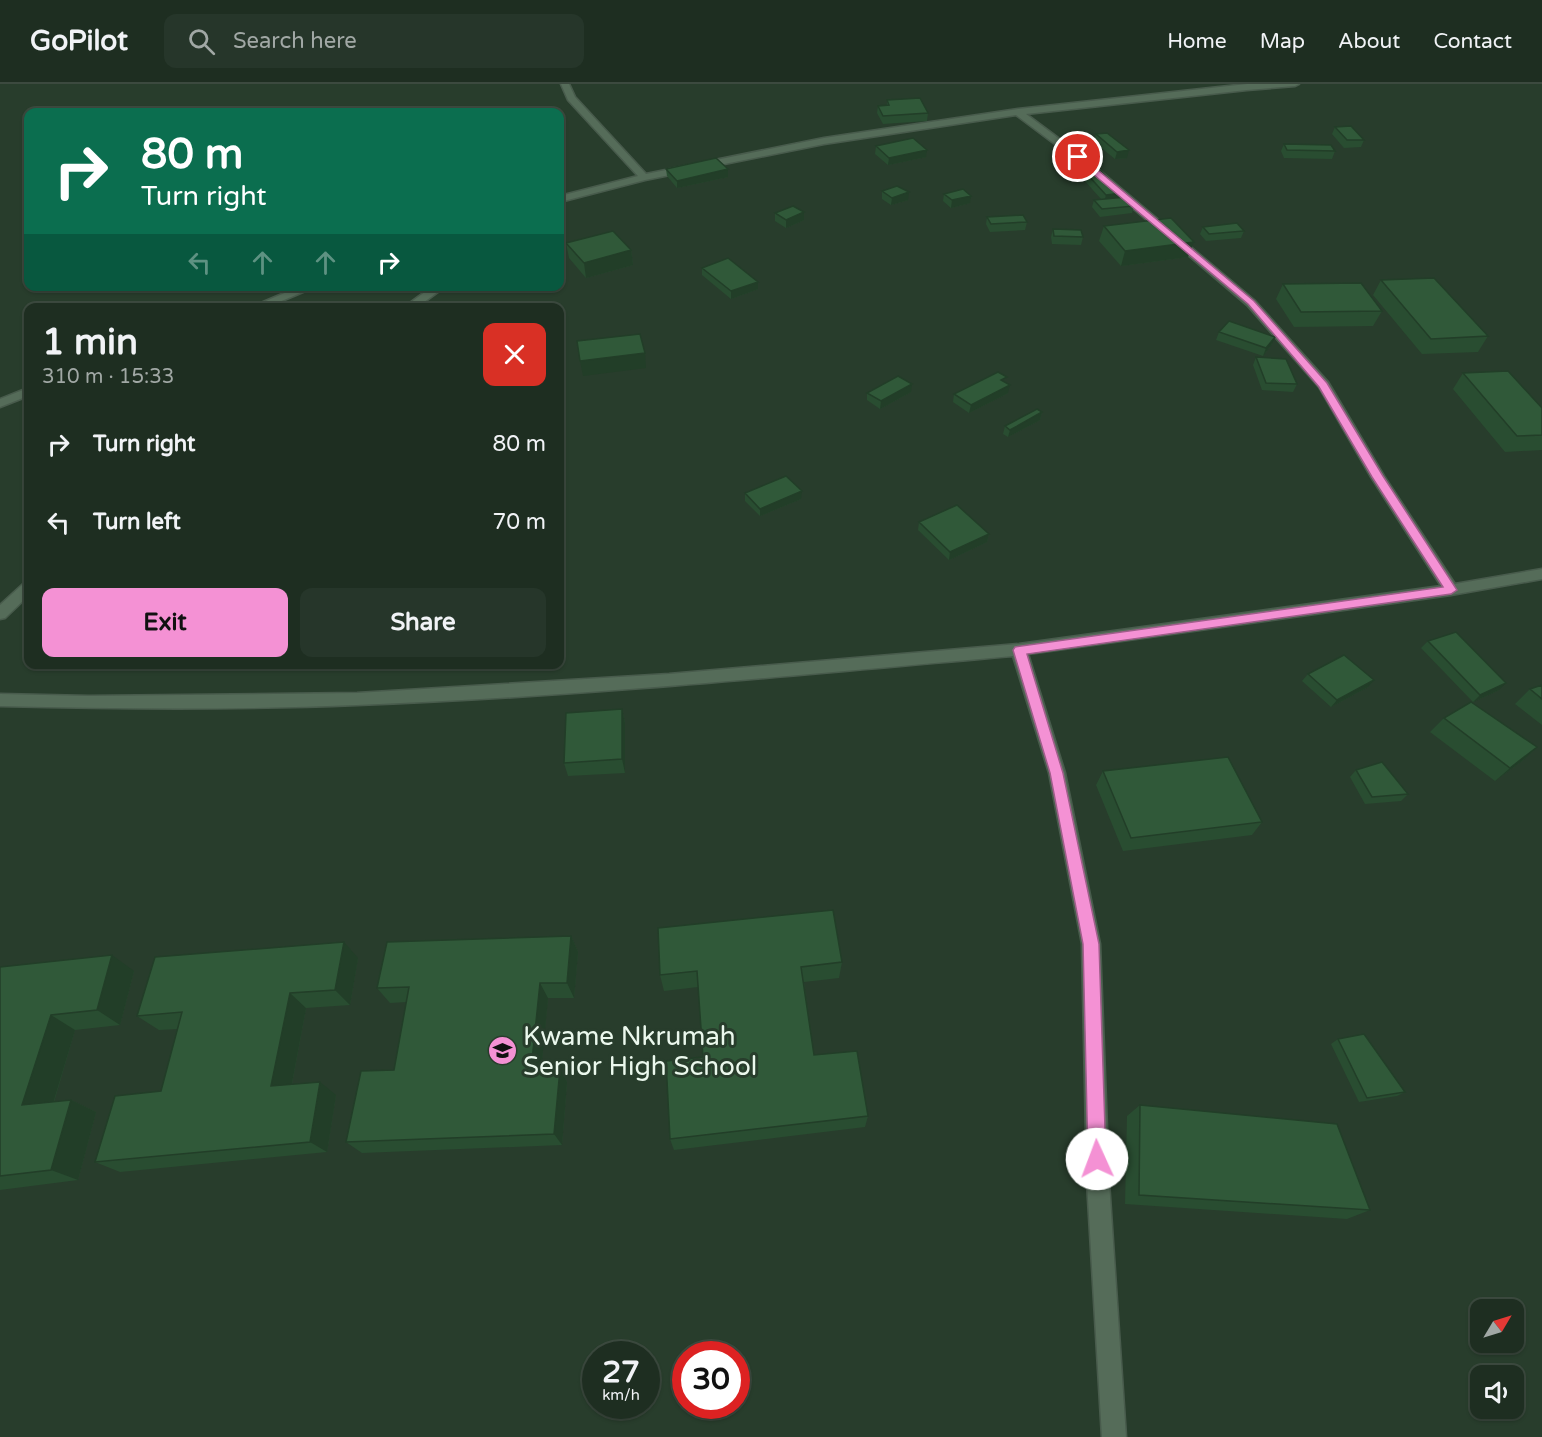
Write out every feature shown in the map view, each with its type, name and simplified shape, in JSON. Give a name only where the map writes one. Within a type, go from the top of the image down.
[{"type":"street","points":[[565,84],[572,98],[644,177]]},
{"type":"street","points":[[564,199],[644,177],[824,141],[1018,112],[1247,87],[1295,84]]},
{"type":"street","points":[[1018,112],[1078,157],[1251,303],[1324,386],[1378,477],[1451,590]]},
{"type":"street","points":[[267,303],[299,291]]},
{"type":"street","points":[[416,303],[434,291]]},
{"type":"street","points":[[0,403],[24,394]]},
{"type":"street","points":[[0,700],[89,702],[357,699],[669,680],[1019,650],[1541,576]]},
{"type":"street","points":[[0,614],[24,592]]},
{"type":"street","points":[[1019,650],[1057,773],[1091,944],[1098,1182],[1114,1437]]},
{"type":"building","points":[[920,98],[928,113],[883,116],[878,106],[889,105],[887,100]]},
{"type":"building","points":[[1351,126],[1364,140],[1347,140],[1335,127]]},
{"type":"building","points":[[1107,133],[1129,150],[1117,152],[1096,134]]},
{"type":"building","points":[[913,138],[927,150],[889,158],[876,146]]},
{"type":"building","points":[[1284,144],[1331,145],[1335,151],[1287,150]]},
{"type":"building","points":[[716,158],[728,169],[677,181],[666,169]]},
{"type":"building","points":[[1101,171],[1122,193],[1106,195],[1086,173]]},
{"type":"building","points":[[897,186],[909,192],[892,198],[882,191]]},
{"type":"building","points":[[963,189],[971,196],[952,200],[944,194]]},
{"type":"building","points":[[1126,197],[1134,206],[1102,209],[1094,200]]},
{"type":"building","points":[[793,206],[804,212],[786,220],[775,213]]},
{"type":"building","points":[[1023,215],[1027,222],[991,224],[987,217]]},
{"type":"building","points":[[1171,218],[1194,242],[1125,251],[1104,226]]},
{"type":"building","points":[[1237,223],[1244,231],[1209,234],[1203,227]]},
{"type":"building","points":[[1053,229],[1081,230],[1083,237],[1054,236]]},
{"type":"building","points":[[613,231],[631,250],[584,263],[566,243]]},
{"type":"building","points":[[728,258],[758,282],[731,291],[702,268]]},
{"type":"building","points":[[1434,278],[1488,336],[1431,339],[1381,280]]},
{"type":"building","points":[[1361,283],[1382,311],[1301,312],[1283,284]]},
{"type":"building","points":[[1229,321],[1275,337],[1266,348],[1219,332]]},
{"type":"building","points":[[640,334],[645,353],[580,361],[577,341]]},
{"type":"building","points":[[1256,357],[1286,359],[1297,384],[1266,383]]},
{"type":"building","points":[[1508,371],[1542,408],[1542,435],[1517,436],[1463,373]]},
{"type":"building","points":[[998,372],[1007,377],[1001,380],[1010,385],[971,405],[954,394]]},
{"type":"building","points":[[898,376],[912,384],[881,401],[867,393]]},
{"type":"building","points":[[1037,409],[1042,412],[1010,430],[1005,426]]},
{"type":"building","points":[[786,476],[802,491],[760,509],[745,493]]},
{"type":"building","points":[[957,505],[989,534],[950,552],[919,522]]},
{"type":"building","points":[[1456,632],[1506,683],[1480,695],[1428,641]]},
{"type":"building","points":[[1344,655],[1374,680],[1337,700],[1308,674]]},
{"type":"building","points":[[1542,685],[1542,699],[1530,689]]},
{"type":"building","points":[[1471,702],[1537,747],[1510,768],[1444,718]]},
{"type":"building","points":[[622,709],[622,759],[564,763],[566,713]]},
{"type":"building","points":[[1228,757],[1262,822],[1131,838],[1103,771]]},
{"type":"building","points":[[1382,762],[1408,794],[1372,797],[1356,770]]},
{"type":"building","points":[[833,910],[842,962],[801,967],[814,1055],[857,1051],[868,1116],[670,1139],[666,1061],[703,1057],[697,971],[660,975],[658,928]]},
{"type":"building","points":[[571,936],[567,983],[540,983],[531,1070],[560,1069],[554,1134],[346,1142],[361,1071],[394,1070],[409,987],[377,988],[387,942]]},
{"type":"building","points":[[344,942],[335,990],[290,993],[271,1086],[320,1082],[310,1142],[95,1162],[115,1096],[161,1091],[182,1012],[137,1016],[155,957]]},
{"type":"building","points":[[112,955],[97,1010],[51,1015],[22,1105],[71,1100],[51,1170],[0,1176],[0,967]]},
{"type":"building","points":[[1364,1034],[1405,1092],[1367,1098],[1338,1039]]},
{"type":"building","points":[[1140,1105],[1337,1124],[1370,1210],[1139,1195]]},
{"type":"place","name":"Kwame Nkrumah Senior High School","points":[[502,1051]]},
{"type":"route","points":[[1078,157],[1251,303],[1324,386],[1378,477],[1451,590],[1019,650],[1057,773],[1091,944],[1097,1159]]}]
